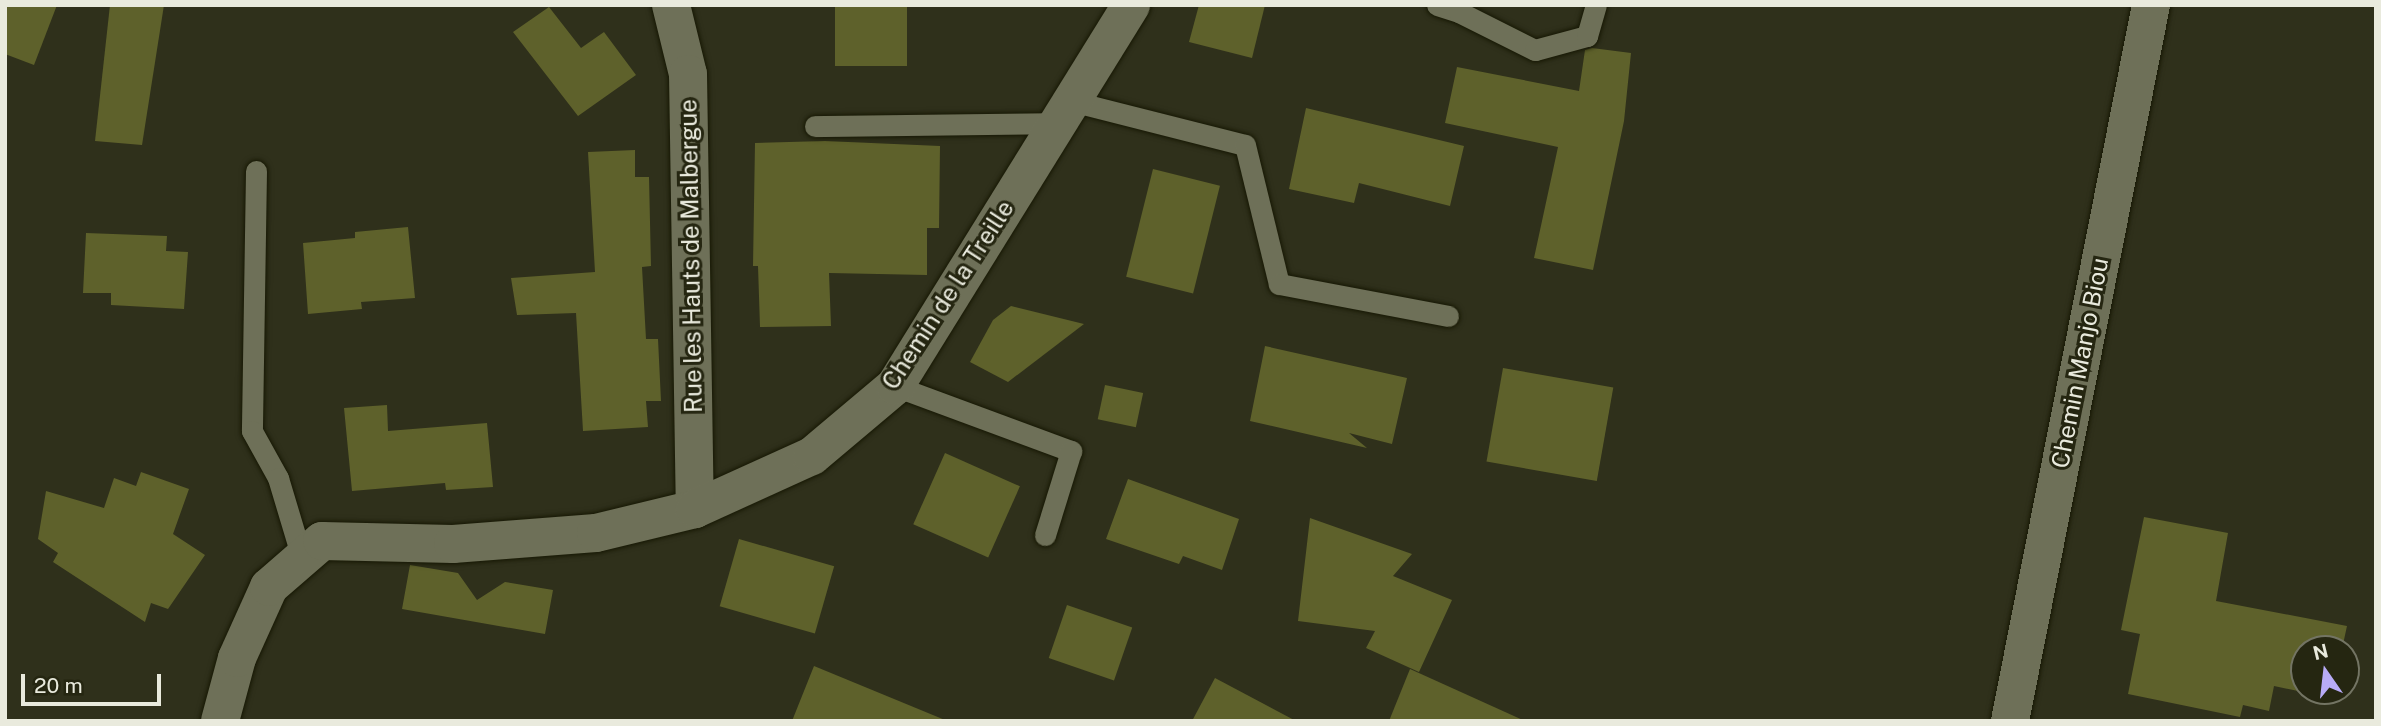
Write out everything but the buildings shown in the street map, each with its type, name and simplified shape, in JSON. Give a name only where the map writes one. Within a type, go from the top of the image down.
[{"type":"street","name":"Rue les Hauts de Malbergue","points":[[671,5],[688,74],[695,509]]},
{"type":"street","name":"Chemin de la Treille","points":[[220,721],[237,658],[269,587],[322,541],[453,544],[596,533],[695,509],[812,456],[895,386],[1131,5]]},
{"type":"street","name":"Chemin Manjo Biou","points":[[2010,721],[2151,5]]},
{"type":"lane","points":[[1437,5],[1460,12],[1535,50],[1587,36],[1597,5]]},
{"type":"lane","points":[[815,126],[1065,112],[1245,145],[1279,284],[1448,316]]},
{"type":"lane","points":[[256,171],[252,431],[278,478],[302,558]]},
{"type":"lane","points":[[895,386],[1070,451],[1045,535]]}]
